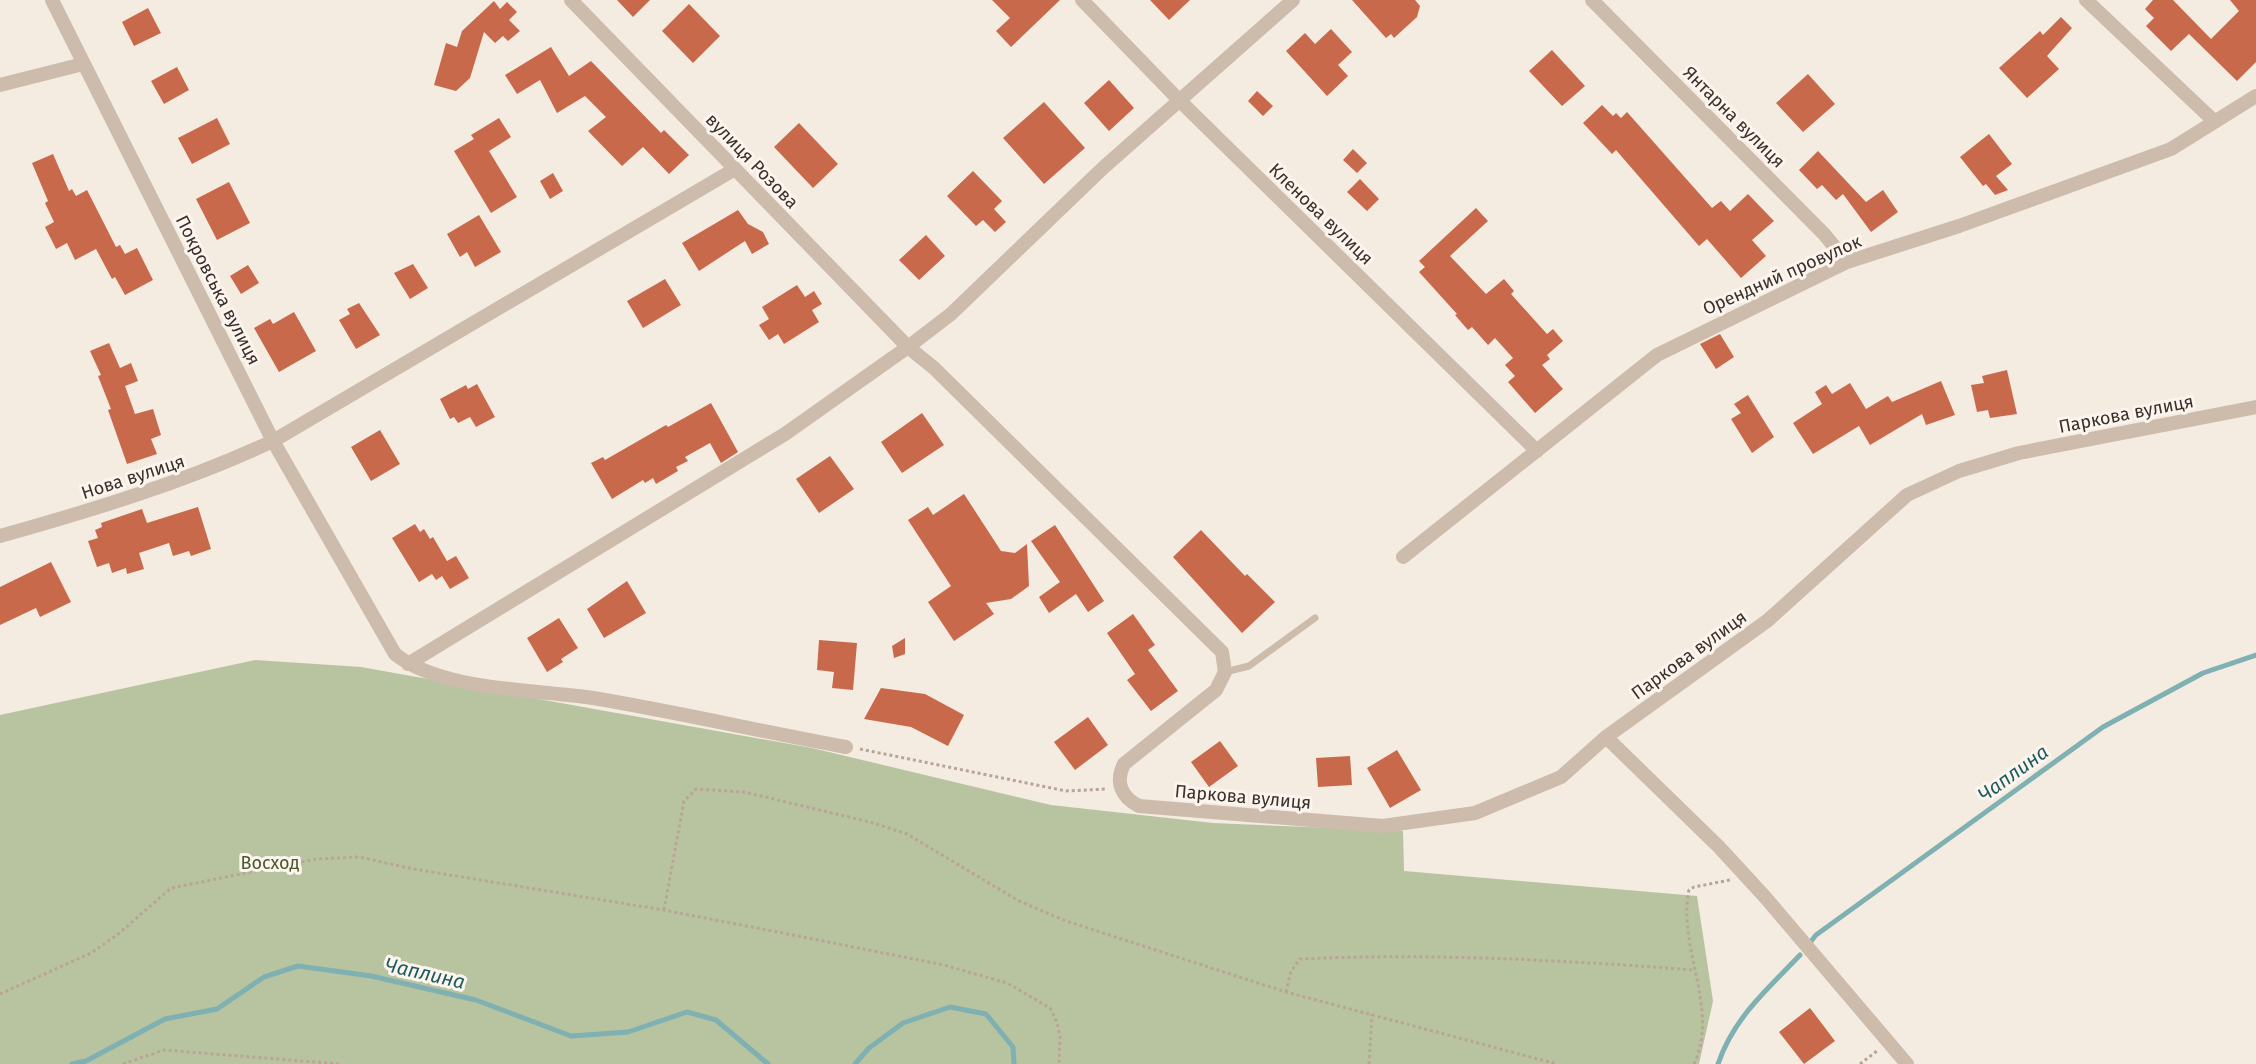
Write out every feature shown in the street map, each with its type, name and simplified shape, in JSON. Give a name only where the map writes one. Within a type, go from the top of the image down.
[{"type":"street","name":"Покровська вулиця","points":[[52,0],[273,441],[361,591],[395,654],[408,664]]},
{"type":"street","name":"вулиця Розова","points":[[571,0],[908,347],[934,368],[1216,644],[1225,662],[1225,672]]},
{"type":"street","name":"Кленова вулиця","points":[[1082,0],[1179,100],[1537,451]]},
{"type":"street","points":[[408,664],[560,568],[657,514],[755,452],[908,347],[951,314],[1179,100],[1293,0]]},
{"type":"street","name":"Янтарна вулиця","points":[[1592,0],[1824,234],[1847,262]]},
{"type":"street","points":[[2086,0],[2215,122]]},
{"type":"street","points":[[0,85],[83,64]]},
{"type":"street","name":"Орендний провулок","points":[[1404,557],[1657,355],[1847,262],[1971,222],[2171,149],[2256,96]]},
{"type":"street","name":"Нова вулиця","points":[[0,536],[89,511],[211,470],[273,441],[735,169]]},
{"type":"street","name":"Паркова вулиця","points":[[1121,788],[1125,796],[1139,806],[1383,826],[1475,813],[1561,777],[1606,737],[1767,621],[1907,495],[1959,471],[2019,453],[2256,407]]},
{"type":"street","points":[[408,664],[426,673],[482,684],[598,699],[846,747]]},
{"type":"street","points":[[1121,788],[1120,771],[1124,764],[1216,690],[1225,672]]},
{"type":"street","points":[[1606,737],[1746,877],[1907,1064]]},
{"type":"lane","points":[[1225,672],[1248,666],[1315,618]]},
{"type":"path","points":[[846,747],[1066,791],[1121,788]]},
{"type":"path","points":[[664,910],[684,801],[696,789],[744,792],[870,822],[907,834],[1011,896],[1066,921],[1286,992],[1557,1064]]},
{"type":"path","points":[[0,994],[91,953],[117,935],[171,888],[316,859],[360,857],[413,869],[664,910],[944,965],[1007,983],[1050,1008],[1058,1022],[1059,1064]]},
{"type":"path","points":[[1694,1064],[1703,1046],[1704,1025],[1694,970],[1687,902],[1689,890],[1706,883],[1746,877]]},
{"type":"path","points":[[1286,992],[1295,965],[1300,959],[1310,958],[1373,955],[1601,963],[1694,970]]},
{"type":"path","points":[[1369,1064],[1372,1014]]},
{"type":"path","points":[[1860,1064],[1888,1042]]},
{"type":"path","points":[[123,1064],[164,1050],[339,1064]]},
{"type":"green space","name":"Восход","points":[[255,660],[361,667],[812,748],[1051,805],[1213,823],[1403,831],[1404,871],[1697,896],[1713,1001],[1699,1064],[0,1064],[0,715]]},
{"type":"building","points":[[617,0],[650,0],[633,17]]},
{"type":"building","points":[[992,0],[1060,0],[1011,47],[996,31],[1010,18]]},
{"type":"building","points":[[1150,0],[1190,0],[1169,20]]},
{"type":"building","points":[[1352,0],[1415,0],[1420,6],[1417,17],[1394,38],[1391,34],[1386,38]]},
{"type":"building","points":[[2153,0],[2173,0],[2211,39],[2239,11],[2230,0],[2256,0],[2256,62],[2237,81],[2189,34],[2171,51],[2146,26],[2154,18],[2145,9]]},
{"type":"building","points":[[494,1],[500,9],[507,2],[517,12],[509,20],[520,31],[508,41],[503,36],[495,43],[484,32],[470,78],[456,91],[434,85],[446,43],[457,47],[462,31]]},
{"type":"building","points":[[689,4],[720,36],[693,63],[662,31]]},
{"type":"building","points":[[148,8],[161,33],[134,46],[122,22]]},
{"type":"building","points":[[2061,17],[2072,28],[2047,56],[2059,69],[2027,98],[1999,68],[2040,31],[2043,35]]},
{"type":"building","points":[[1331,29],[1352,52],[1338,65],[1348,76],[1327,96],[1286,51],[1305,33],[1315,44]]},
{"type":"building","points":[[551,47],[569,76],[591,61],[661,133],[664,130],[689,155],[669,174],[643,147],[622,166],[588,131],[606,117],[585,96],[557,113],[540,80],[517,94],[505,75]]},
{"type":"building","points":[[1552,50],[1585,86],[1562,106],[1529,71]]},
{"type":"building","points":[[177,67],[189,90],[164,104],[151,81]]},
{"type":"building","points":[[1808,74],[1835,104],[1803,132],[1776,103]]},
{"type":"building","points":[[1109,80],[1134,108],[1109,131],[1084,103]]},
{"type":"building","points":[[1257,91],[1273,106],[1263,116],[1248,101]]},
{"type":"building","points":[[1044,102],[1085,148],[1044,184],[1003,138]]},
{"type":"building","points":[[1602,105],[1613,116],[1616,113],[1621,118],[1627,112],[1712,208],[1721,201],[1730,211],[1748,194],[1774,221],[1752,240],[1766,256],[1741,278],[1707,239],[1699,246],[1616,150],[1612,154],[1583,123]]},
{"type":"building","points":[[217,118],[230,144],[192,164],[178,138]]},
{"type":"building","points":[[499,118],[511,137],[489,151],[517,197],[491,213],[454,151],[474,139],[471,135]]},
{"type":"building","points":[[799,123],[838,164],[813,188],[774,147]]},
{"type":"building","points":[[1989,134],[2012,164],[1996,176],[2008,190],[1995,195],[1986,184],[1983,186],[1960,157]]},
{"type":"building","points":[[1353,149],[1367,163],[1357,173],[1343,160]]},
{"type":"building","points":[[1818,151],[1866,202],[1883,190],[1898,212],[1871,232],[1843,194],[1836,200],[1822,185],[1817,189],[1799,170]]},
{"type":"building","points":[[53,154],[69,191],[72,189],[76,196],[87,190],[116,247],[120,245],[125,254],[137,248],[153,280],[125,295],[115,277],[112,279],[96,249],[75,260],[67,243],[56,249],[45,227],[54,222],[32,163]]},
{"type":"building","points":[[973,171],[1002,201],[994,209],[1006,222],[995,232],[983,220],[976,226],[947,196]]},
{"type":"building","points":[[553,173],[563,191],[550,199],[540,181]]},
{"type":"building","points":[[1360,179],[1379,199],[1367,211],[1347,192]]},
{"type":"building","points":[[229,182],[250,223],[217,240],[196,199]]},
{"type":"building","points":[[1476,208],[1488,221],[1450,256],[1486,294],[1504,279],[1514,291],[1511,294],[1547,334],[1553,329],[1563,341],[1547,355],[1550,359],[1542,365],[1563,389],[1535,413],[1508,382],[1515,376],[1505,365],[1513,358],[1495,338],[1488,345],[1472,327],[1468,330],[1455,315],[1457,314],[1419,272],[1425,267],[1419,261]]},
{"type":"building","points":[[738,210],[748,224],[763,232],[769,244],[752,254],[745,241],[699,271],[682,243]]},
{"type":"building","points":[[479,215],[501,252],[475,267],[467,252],[460,257],[447,234]]},
{"type":"building","points":[[926,235],[945,256],[919,280],[899,260]]},
{"type":"building","points":[[413,264],[428,288],[410,299],[394,273]]},
{"type":"building","points":[[248,265],[259,283],[241,294],[230,276]]},
{"type":"building","points":[[665,279],[681,305],[643,328],[627,301]]},
{"type":"building","points":[[797,285],[805,297],[814,291],[822,304],[812,310],[819,322],[784,344],[778,334],[769,340],[759,325],[769,319],[762,307]]},
{"type":"building","points":[[359,303],[380,335],[356,349],[339,320],[350,314],[347,309]]},
{"type":"building","points":[[294,312],[316,351],[279,372],[254,328],[270,319],[273,324]]},
{"type":"building","points":[[1720,334],[1734,357],[1716,369],[1700,344]]},
{"type":"building","points":[[109,343],[120,368],[131,363],[138,381],[125,386],[135,414],[153,409],[161,435],[151,439],[157,454],[127,464],[108,410],[111,409],[98,376],[101,375],[90,351]]},
{"type":"building","points":[[2007,370],[2017,414],[1990,418],[1988,410],[1977,412],[1971,385],[1984,383],[1982,376]]},
{"type":"building","points":[[1941,381],[1955,415],[1926,425],[1922,414],[1870,445],[1859,426],[1813,454],[1793,423],[1822,404],[1815,392],[1826,385],[1832,394],[1850,383],[1866,409],[1888,396],[1892,402]]},
{"type":"building","points":[[477,384],[495,417],[476,427],[470,417],[458,423],[454,417],[450,419],[440,399],[466,385],[468,389]]},
{"type":"building","points":[[1748,395],[1774,437],[1752,453],[1731,419],[1741,413],[1734,404]]},
{"type":"building","points":[[711,403],[738,452],[721,463],[710,443],[685,457],[688,461],[676,467],[678,471],[656,484],[653,478],[645,483],[643,480],[612,499],[591,463],[603,457],[605,460],[666,425],[668,427]]},
{"type":"building","points":[[922,413],[944,445],[902,473],[881,442]]},
{"type":"building","points":[[380,430],[400,464],[371,481],[351,447]]},
{"type":"building","points":[[830,456],[854,489],[819,513],[796,479]]},
{"type":"building","points":[[964,494],[1001,551],[1015,553],[1027,544],[1029,586],[1011,599],[986,603],[994,614],[954,641],[928,602],[951,586],[908,520],[928,507],[933,515]]},
{"type":"building","points":[[198,507],[211,549],[191,556],[189,551],[173,556],[169,543],[139,553],[144,569],[127,574],[126,568],[112,573],[109,563],[97,567],[88,541],[98,538],[95,530],[102,527],[101,523],[142,509],[147,523]]},
{"type":"building","points":[[415,524],[420,532],[424,529],[430,539],[433,537],[447,561],[456,556],[469,578],[450,589],[442,576],[436,580],[432,574],[419,582],[392,538]]},
{"type":"building","points":[[1055,525],[1104,601],[1088,612],[1076,594],[1049,613],[1039,597],[1060,582],[1031,541]]},
{"type":"building","points":[[1201,530],[1245,576],[1247,574],[1275,602],[1242,633],[1173,557]]},
{"type":"building","points":[[51,562],[71,602],[40,617],[36,608],[0,625],[0,587]]},
{"type":"building","points":[[627,581],[646,613],[604,638],[587,609]]},
{"type":"building","points":[[1133,614],[1155,645],[1148,650],[1178,691],[1151,711],[1127,680],[1135,674],[1107,633]]},
{"type":"building","points":[[559,618],[578,648],[561,659],[563,662],[547,672],[527,638]]},
{"type":"building","points":[[905,638],[905,654],[894,658],[892,646]]},
{"type":"building","points":[[819,640],[857,643],[853,690],[832,688],[834,672],[817,670]]},
{"type":"building","points":[[881,688],[925,694],[964,715],[948,746],[911,727],[864,719]]},
{"type":"building","points":[[1088,717],[1108,745],[1075,770],[1054,742]]},
{"type":"building","points":[[1220,741],[1238,766],[1209,787],[1191,762]]},
{"type":"building","points":[[1397,750],[1421,790],[1390,808],[1367,768]]},
{"type":"building","points":[[1350,756],[1352,785],[1318,787],[1316,758]]},
{"type":"building","points":[[1810,1008],[1835,1041],[1804,1064],[1779,1032]]},
{"type":"waterway","name":"Чаплина","points":[[1808,945],[1816,935],[2103,727],[2203,673],[2256,655]]},
{"type":"waterway","name":"Чаплина","points":[[1718,1064],[1742,1018],[1800,955]]},
{"type":"waterway","name":"Чаплина","points":[[72,1064],[86,1061],[165,1019],[217,1009],[264,977],[298,966],[371,976],[476,1000],[571,1036],[628,1032],[687,1012],[716,1020],[768,1064]]},
{"type":"waterway","name":"Чаплина","points":[[855,1064],[869,1048],[903,1023],[950,1007],[986,1014],[1013,1047],[1014,1064]]}]
